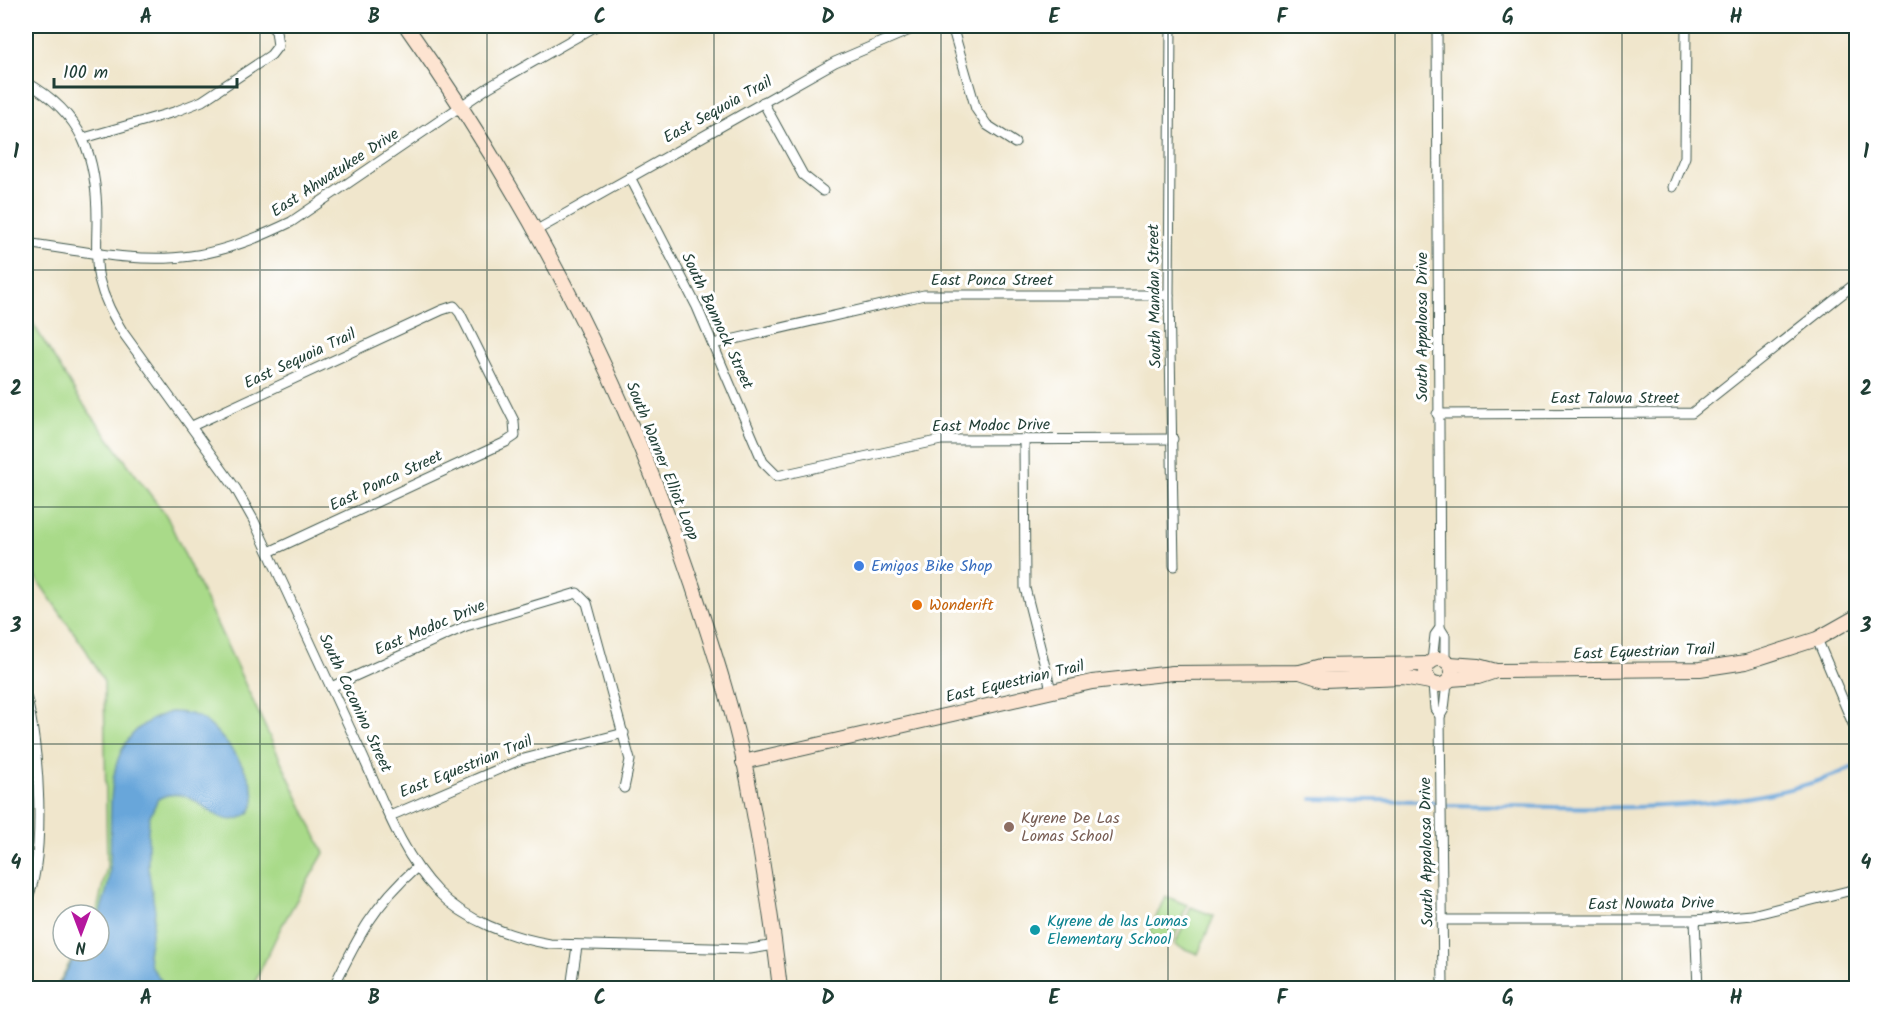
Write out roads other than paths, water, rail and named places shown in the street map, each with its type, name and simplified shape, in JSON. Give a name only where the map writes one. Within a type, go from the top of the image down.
[{"type":"street","points":[[26,82],[59,105],[84,138],[174,112],[202,101],[271,55],[278,46],[276,31],[271,26]]},
{"type":"street","name":"South Warner Elliot Loop","points":[[406,26],[463,106],[537,230],[578,306],[662,496],[710,638],[743,762],[775,945],[780,988]]},
{"type":"street","name":"East Ahwatukee Drive","points":[[26,243],[147,258],[189,257],[224,250],[260,237],[299,217],[489,87],[596,26]]},
{"type":"street","name":"East Sequoia Trail","points":[[537,230],[835,62],[919,26]]},
{"type":"street","points":[[952,26],[976,109],[987,125],[1015,143]]},
{"type":"street","name":"South Mandan Street","points":[[1171,26],[1168,295],[1173,439],[1174,566]]},
{"type":"street","points":[[1431,26],[1481,26]]},
{"type":"street","name":"South Appaloosa Drive","points":[[1437,26],[1437,414],[1440,628],[1445,636],[1439,662]]},
{"type":"street","points":[[1673,187],[1685,157],[1686,26]]},
{"type":"street","points":[[763,102],[803,175],[823,191]]},
{"type":"street","name":"South Coconino Street","points":[[84,138],[96,187],[99,278],[108,307],[124,334],[236,489],[269,552],[390,816],[417,867],[437,892],[463,913],[527,940],[577,946],[750,949],[775,945]]},
{"type":"street","name":"South Bannock Street","points":[[630,177],[713,344],[763,462],[777,476]]},
{"type":"street","name":"East Talowa Street","points":[[1437,414],[1692,413],[1857,283]]},
{"type":"street","name":"East Ponca Street","points":[[713,344],[924,295],[1168,295]]},
{"type":"street","name":"East Sequoia Trail","points":[[192,426],[453,306],[460,313],[514,422],[515,436]]},
{"type":"street","name":"East Ponca Street","points":[[269,552],[515,436]]},
{"type":"street","points":[[1024,439],[1025,588],[1051,690]]},
{"type":"street","name":"East Modoc Drive","points":[[777,476],[917,443],[941,440],[1173,439]]},
{"type":"street","name":"East Modoc Drive","points":[[331,687],[466,626],[578,593],[587,603],[624,733]]},
{"type":"street","name":"East Equestrian Trail","points":[[743,762],[1051,690],[1137,675],[1300,672],[1322,666],[1439,662],[1478,666],[1496,671],[1700,669],[1746,662],[1817,639],[1857,617]]},
{"type":"street","points":[[1817,639],[1857,731]]},
{"type":"street","points":[[1431,683],[1426,672],[1439,662],[1453,671],[1449,681]]},
{"type":"street","name":"East Equestrian Trail","points":[[1300,672],[1324,680],[1403,677],[1431,683],[1478,677],[1496,671]]},
{"type":"street","name":"South Appaloosa Drive","points":[[1443,988],[1440,716],[1444,709],[1449,681]]},
{"type":"street","name":"South Appaloosa Drive","points":[[1431,683],[1435,709],[1440,716]]},
{"type":"street","points":[[26,696],[35,742],[39,856],[33,888],[26,902]]},
{"type":"street","points":[[624,733],[630,760],[624,788]]},
{"type":"street","name":"East Equestrian Trail","points":[[390,816],[520,760],[624,733]]},
{"type":"street","points":[[333,988],[374,911],[392,889],[417,867]]},
{"type":"street","name":"East Nowata Drive","points":[[1443,920],[1695,920],[1752,915],[1857,889]]},
{"type":"street","points":[[1695,920],[1698,988]]},
{"type":"street","points":[[571,988],[577,946]]},
{"type":"water","points":[[171,712],[187,713],[199,717],[211,726],[243,766],[254,796],[252,808],[243,817],[232,820],[212,813],[183,795],[171,795],[158,799],[149,818],[148,867],[155,911],[148,955],[151,967],[167,988],[57,988],[71,963],[111,963],[111,903],[103,903],[109,878],[113,780],[119,758],[129,738],[146,723]]},
{"type":"waterway","points":[[1312,799],[1431,801],[1440,805],[1598,807],[1706,803],[1759,796],[1809,784],[1856,766]]},
{"type":"place","name":"Emigos Bike Shop","points":[[859,566]]},
{"type":"place","name":"Wonderift","points":[[917,605]]},
{"type":"place","name":"Kyrene De Las Lomas School","points":[[1009,827]]},
{"type":"place","name":"Kyrene de las Lomas Elementary School","points":[[1035,930]]}]
